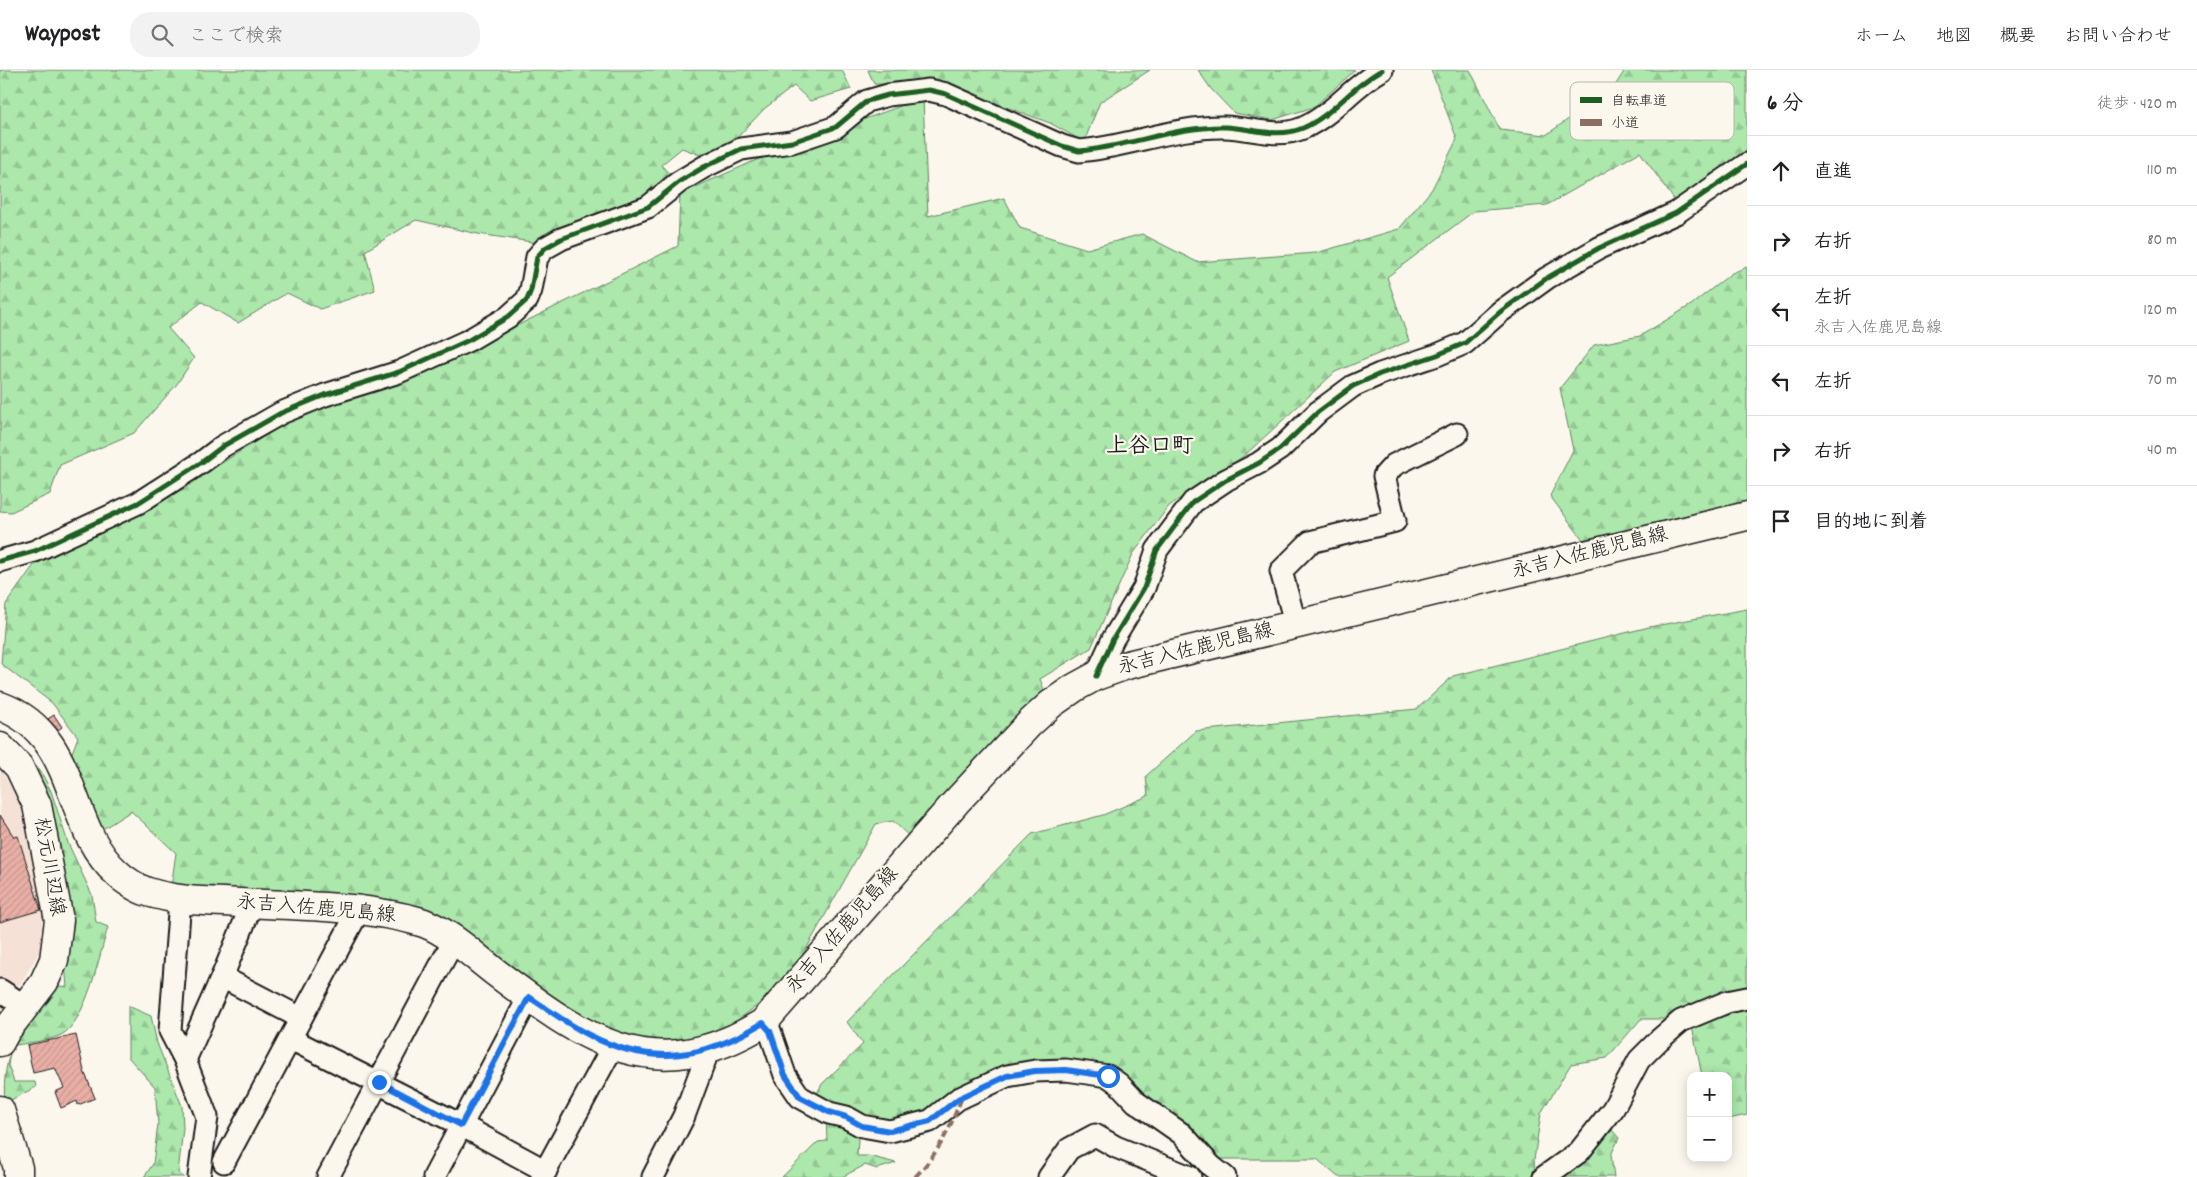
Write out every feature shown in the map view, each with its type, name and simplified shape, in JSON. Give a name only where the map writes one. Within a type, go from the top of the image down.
[{"type":"main road","name":"永吉入佐鹿児島線","points":[[0,706],[26,720],[44,737],[62,762],[90,838],[116,873],[145,892],[180,900],[359,910],[395,915],[425,924],[454,940],[529,997],[590,1036],[613,1046],[654,1054],[678,1055],[709,1049],[737,1039],[763,1023],[950,809],[1030,723],[1051,704],[1096,676],[1127,665],[1296,626],[1747,516]]},
{"type":"main road","name":"松元川辺線","points":[[0,747],[19,767],[37,805],[59,920],[54,960],[44,982],[6,1031],[0,1042]]},
{"type":"main road","points":[[0,1110],[18,1168],[18,1177]]},
{"type":"street","points":[[0,561],[35,551],[138,503],[224,446],[280,413],[399,372],[469,340],[508,317],[527,300],[531,290],[537,257],[545,248],[561,239],[648,206],[696,172],[741,149],[792,142],[836,127],[868,101],[888,95],[929,90],[946,94],[1062,146],[1079,150],[1200,129],[1224,127],[1266,134],[1289,133],[1305,128],[1382,70]]},
{"type":"street","points":[[1096,676],[1114,638],[1144,588],[1157,550],[1193,502],[1226,480],[1259,463],[1280,449],[1318,412],[1353,386],[1380,374],[1437,355],[1465,343],[1500,312],[1547,278],[1599,248],[1676,213],[1747,164]]},
{"type":"street","points":[[1296,626],[1281,571],[1310,542],[1395,521],[1384,476],[1394,465],[1457,434]]},
{"type":"street","points":[[180,900],[170,1031],[185,1060],[207,1116],[199,1177]]},
{"type":"street","points":[[185,1060],[252,904]]},
{"type":"street","points":[[224,1162],[359,910]]},
{"type":"street","points":[[328,1177],[454,940]]},
{"type":"street","points":[[222,977],[301,1018]]},
{"type":"street","points":[[0,990],[26,1007]]},
{"type":"street","points":[[434,1177],[529,997]]},
{"type":"street","points":[[1544,1177],[1579,1152],[1613,1110],[1639,1060],[1681,1020],[1727,1002],[1747,998]]},
{"type":"street","points":[[763,1023],[770,1031],[785,1075],[800,1097],[862,1126],[890,1131],[930,1121],[958,1099],[1007,1076],[1035,1071],[1074,1071],[1108,1076],[1119,1084],[1136,1102],[1182,1134],[1211,1166],[1225,1177]]},
{"type":"street","points":[[290,1039],[379,1082],[461,1125],[544,1174],[613,1046]]},
{"type":"street","points":[[653,1177],[684,1116],[709,1049]]},
{"type":"street","points":[[1049,1177],[1069,1149],[1095,1135],[1116,1147],[1190,1177]]},
{"type":"shaded area","points":[[0,768],[27,815],[44,898],[40,951],[0,1018]]},
{"type":"green space","points":[[0,70],[842,70],[851,89],[810,101],[794,86],[764,109],[734,141],[700,155],[682,148],[661,165],[676,181],[639,206],[539,243],[478,234],[416,220],[365,251],[375,290],[320,309],[287,293],[238,323],[202,302],[168,328],[194,358],[177,384],[134,433],[60,465],[50,494],[11,512],[0,511]]},
{"type":"green space","points":[[868,70],[1150,70],[1100,102],[1084,142],[1050,123],[948,86],[874,84]]},
{"type":"green space","points":[[1198,70],[1355,70],[1314,107],[1272,120],[1234,113],[1211,89]]},
{"type":"green space","points":[[1431,70],[1470,70],[1500,130],[1546,135],[1570,118],[1570,140],[1734,140],[1734,82],[1618,82],[1625,70],[1747,70],[1747,153],[1675,201],[1640,152],[1547,205],[1474,211],[1387,277],[1409,341],[1335,372],[1244,456],[1169,506],[1133,554],[1091,648],[1040,679],[1046,695],[912,839],[893,821],[876,824],[800,960],[801,973],[731,1025],[686,1040],[632,1039],[592,1028],[432,918],[171,887],[176,853],[131,811],[95,834],[65,771],[78,737],[52,703],[1,664],[6,604],[34,565],[145,512],[308,408],[399,384],[678,246],[680,194],[779,150],[923,98],[928,216],[1004,198],[1020,228],[1087,249],[1142,234],[1197,262],[1316,253],[1399,229],[1432,189],[1457,139]]},
{"type":"green space","points":[[1747,267],[1747,508],[1587,545],[1550,496],[1573,450],[1560,388],[1594,345],[1640,336],[1691,305],[1732,273]]},
{"type":"green space","points":[[1747,609],[1747,992],[1672,1019],[1641,1019],[1607,1058],[1571,1064],[1541,1113],[1534,1160],[1535,1174],[1533,1177],[1338,1177],[1317,1159],[1217,1159],[1174,1119],[1124,1078],[1031,1064],[926,1116],[888,1124],[815,1097],[822,1084],[863,1044],[847,1022],[1032,834],[1103,815],[1148,796],[1146,776],[1196,731],[1417,709],[1453,676],[1649,627]]},
{"type":"green space","points":[[11,737],[41,772],[51,791],[68,843],[92,895],[96,922],[108,927],[85,1002],[70,1028],[56,1037],[13,1046],[32,1011],[52,985],[67,987],[64,953],[8,742]]},
{"type":"green space","points":[[128,1006],[151,1016],[157,1043],[182,1106],[183,1128],[178,1173],[184,1177],[144,1177],[153,1164],[158,1124],[155,1087],[128,1057]]},
{"type":"green space","points":[[1747,1009],[1747,1115],[1732,1118],[1732,1072],[1701,1072],[1692,1026]]},
{"type":"green space","points":[[9,1056],[8,1065],[14,1082],[35,1082],[36,1087],[5,1103],[4,1085]]},
{"type":"green space","points":[[826,1117],[853,1126],[858,1139],[857,1156],[868,1156],[896,1163],[877,1169],[865,1165],[842,1177],[782,1177],[818,1142],[827,1141]]},
{"type":"green space","points":[[1612,1130],[1619,1138],[1611,1155],[1614,1177],[1563,1177],[1587,1160]]},
{"type":"building","points":[[54,715],[62,727],[58,730],[48,719]]},
{"type":"building","points":[[0,815],[14,837],[18,836],[41,910],[0,922]]},
{"type":"building","points":[[76,1035],[84,1071],[95,1098],[78,1105],[77,1101],[61,1108],[55,1092],[64,1088],[55,1068],[33,1073],[27,1045]]},
{"type":"marked path","points":[[915,1177],[943,1140],[962,1097]]},
{"type":"cycle path","points":[[0,561],[35,551],[138,503],[202,462],[223,446],[281,413],[325,395],[399,372],[469,340],[508,317],[527,300],[531,290],[537,257],[545,248],[561,239],[648,207],[679,182],[741,149],[792,142],[836,127],[867,101],[888,95],[929,90],[946,94],[1062,146],[1079,151],[1206,128],[1225,127],[1274,133],[1293,131],[1303,128],[1324,116],[1372,76],[1382,70]]},
{"type":"cycle path","points":[[1096,676],[1113,639],[1144,588],[1157,550],[1193,502],[1226,480],[1259,463],[1280,449],[1318,412],[1353,386],[1380,374],[1437,355],[1465,343],[1500,312],[1547,278],[1599,248],[1676,213],[1747,164]]},
{"type":"district","name":"上谷口町","points":[[1150,447]]},
{"type":"route","points":[[379,1082],[461,1125],[529,997],[590,1036],[613,1046],[645,1054],[678,1055],[709,1049],[737,1039],[763,1023],[770,1031],[785,1075],[800,1097],[862,1126],[890,1131],[930,1121],[958,1099],[1007,1076],[1035,1071],[1066,1070],[1108,1076]]}]
